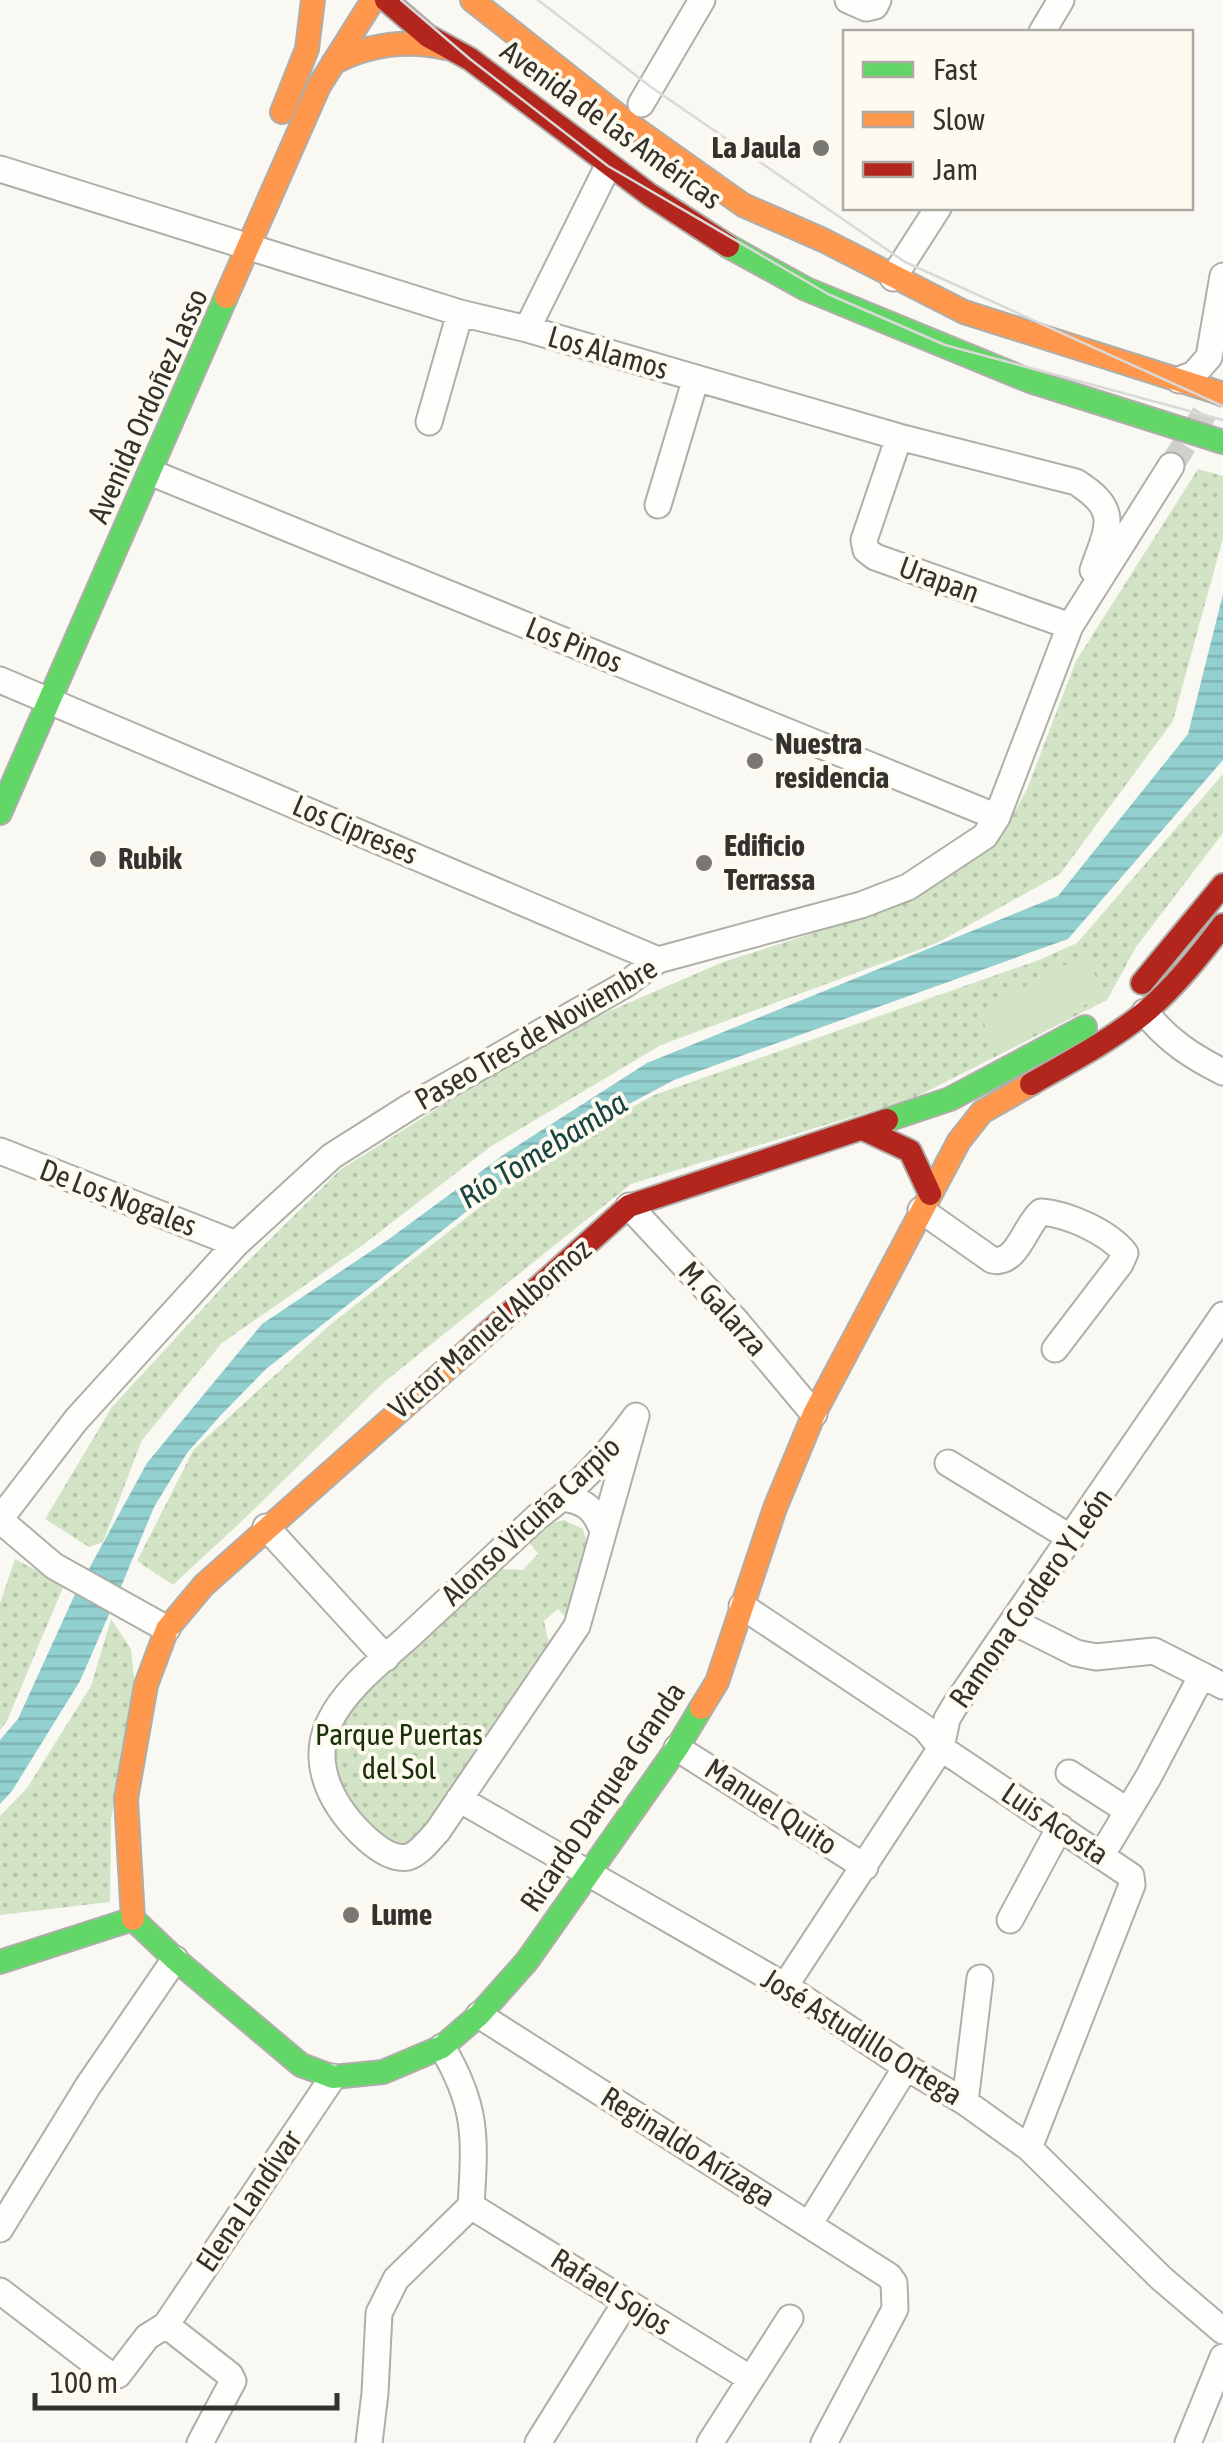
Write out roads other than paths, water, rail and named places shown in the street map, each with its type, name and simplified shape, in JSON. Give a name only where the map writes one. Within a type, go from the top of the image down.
[{"type":"main road","name":"Avenida Ordoñez Lasso","points":[[0,766],[42,696],[152,473],[282,127],[307,49],[313,0]]},
{"type":"main road","name":"Avenida Ordoñez Lasso","points":[[0,813],[42,696],[238,246],[282,127],[333,63],[373,0]]},
{"type":"main road","name":"Avenida de las Américas","points":[[386,0],[428,36],[470,59],[608,166],[731,248],[806,289],[1030,381],[1223,442]]},
{"type":"main road","name":"Avenida de las Américas","points":[[498,0],[823,240]]},
{"type":"main road","name":"Avenida de las Américas","points":[[462,6],[743,205],[980,318],[1223,394]]},
{"type":"main road","name":"Avenida de las Américas","points":[[462,6],[616,144],[744,228],[806,289]]},
{"type":"main road","points":[[333,63],[354,50],[393,44],[434,44],[470,59]]},
{"type":"main road","name":"Victor Manuel Albornoz","points":[[133,1919],[126,1799],[146,1686],[167,1629],[204,1585],[629,1206],[950,1099],[1098,1020],[1134,992],[1223,884]]},
{"type":"main road","points":[[1145,1012],[1223,925]]},
{"type":"main road","name":"Ricardo Darquea Granda","points":[[333,2077],[383,2072],[442,2047],[479,2015],[526,1961],[677,1748],[717,1682],[775,1508],[814,1414],[945,1166],[982,1112],[1097,1046],[1145,1012]]},
{"type":"main road","points":[[920,1110],[918,1134],[922,1154],[934,1164],[945,1166]]},
{"type":"main road","points":[[863,1129],[910,1151],[926,1202]]},
{"type":"main road","points":[[0,1962],[133,1919],[301,2066],[333,2077]]},
{"type":"street","points":[[640,104],[702,0]]},
{"type":"street","points":[[848,0],[860,7],[876,3]]},
{"type":"street","points":[[1043,30],[1060,0]]},
{"type":"street","points":[[527,329],[608,166]]},
{"type":"street","name":"Los Alamos","points":[[0,169],[460,313],[899,437],[1076,482],[1099,497],[1107,513],[1104,540],[1074,619]]},
{"type":"street","points":[[893,278],[937,210]]},
{"type":"street","points":[[1178,380],[1194,374],[1209,357],[1223,276]]},
{"type":"street","points":[[429,422],[460,313]]},
{"type":"street","points":[[658,506],[696,378]]},
{"type":"street","name":"Urapan","points":[[899,437],[864,540],[866,550],[874,557],[1074,619]]},
{"type":"street","name":"Paseo Tres de Noviembre","points":[[0,1520],[76,1420],[236,1244],[332,1156],[411,1106],[626,984],[658,960],[861,905],[908,887],[985,836],[997,817],[1074,619],[1171,466]]},
{"type":"street","name":"Los Pinos","points":[[152,473],[997,817]]},
{"type":"street","name":"Los Cipreses","points":[[0,680],[658,960]]},
{"type":"street","points":[[1145,1012],[1163,1036],[1223,1072]]},
{"type":"street","name":"De Los Nogales","points":[[0,1151],[236,1244]]},
{"type":"street","points":[[926,1202],[992,1260],[1000,1262],[1008,1259],[1041,1212],[1058,1213],[1118,1244],[1125,1253],[1120,1264],[1056,1349]]},
{"type":"street","name":"M. Galarza","points":[[629,1206],[737,1322],[814,1414]]},
{"type":"street","name":"Ramona Cordero Y León","points":[[784,1986],[941,1748],[954,1707],[1223,1315]]},
{"type":"street","name":"Alonso Vicuña Carpio","points":[[636,1416],[603,1531],[577,1626],[437,1832],[408,1856],[397,1857],[374,1845],[337,1808],[326,1783],[322,1756],[328,1725],[343,1701],[386,1658],[614,1448],[636,1416]]},
{"type":"street","points":[[948,1463],[1071,1538]]},
{"type":"street","points":[[563,1498],[588,1506],[603,1531]]},
{"type":"street","points":[[0,1520],[54,1566],[167,1629]]},
{"type":"street","points":[[266,1527],[386,1658]]},
{"type":"street","name":"Luis Acosta","points":[[742,1606],[925,1728],[941,1748],[1126,1871],[1132,1885],[1029,2148]]},
{"type":"street","points":[[1014,1622],[1076,1653],[1096,1657],[1154,1651],[1212,1681],[1101,1856]]},
{"type":"street","name":"Manuel Quito","points":[[677,1748],[865,1867]]},
{"type":"street","points":[[1069,1773],[1128,1811]]},
{"type":"street","name":"José Astudillo Ortega","points":[[459,1799],[784,1986],[965,2102],[1029,2148],[1161,2278],[1223,2331]]},
{"type":"street","points":[[1010,1920],[1060,1828]]},
{"type":"street","points":[[0,2229],[88,2086],[175,1959]]},
{"type":"street","points":[[965,2102],[980,1978]]},
{"type":"street","name":"Reginaldo Arízaga","points":[[479,2015],[889,2276],[894,2283],[895,2309],[824,2443]]},
{"type":"street","points":[[368,2443],[375,2393],[378,2312],[396,2280],[471,2206],[475,2134],[460,2077],[442,2047]]},
{"type":"street","points":[[810,2223],[906,2067]]},
{"type":"street","name":"Elena Landívar","points":[[0,2291],[110,2375],[118,2375],[147,2337],[166,2325],[333,2077]]},
{"type":"street","name":"Rafael Sojos","points":[[471,2206],[751,2379]]},
{"type":"street","points":[[538,2443],[626,2302]]},
{"type":"street","points":[[710,2443],[790,2318]]},
{"type":"street","points":[[166,2325],[230,2374],[233,2381],[200,2443]]},
{"type":"street","points":[[1188,2443],[1223,2357]]},
{"type":"water","name":"Río Tomebamba","points":[[1223,594],[1223,760],[1068,939],[674,1080],[592,1124],[495,1189],[266,1369],[187,1453],[154,1507],[118,1594],[85,1576],[147,1463],[262,1324],[389,1239],[506,1153],[647,1063],[1058,896],[1188,734]]},
{"type":"water","points":[[81,1581],[114,1603],[80,1681],[0,1804],[0,1740],[18,1719]]},
{"type":"tunnel","points":[[1171,466],[1221,379]]},
{"type":"tram line","points":[[401,0],[608,166],[828,294],[945,345],[1223,420]]},
{"type":"tram line","points":[[538,0],[651,87],[905,262],[1223,406]]},
{"type":"place","name":"La Jaula","points":[[821,148]]},
{"type":"place","name":"Nuestra residencia","points":[[755,761]]},
{"type":"place","name":"Rubik","points":[[98,859]]},
{"type":"place","name":"Edificio Terrassa","points":[[704,863]]},
{"type":"place","name":"Lume","points":[[351,1915]]},
{"type":"park label","name":"Parque Puertas del Sol","points":[[399,1752]]}]
